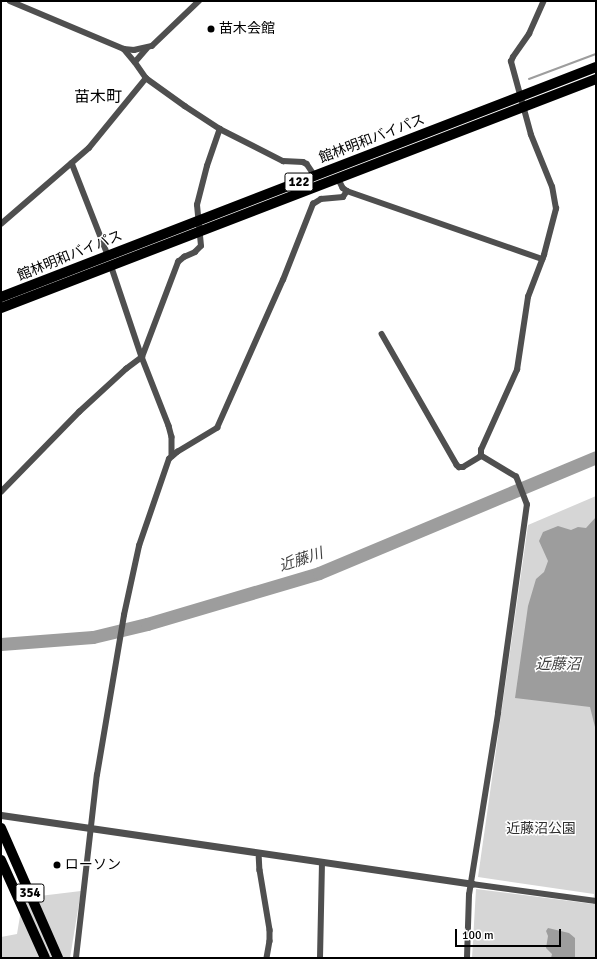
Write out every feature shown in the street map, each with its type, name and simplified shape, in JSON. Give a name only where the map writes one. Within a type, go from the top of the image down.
[{"type":"highway","name":"館林明和バイパス","points":[[1,308],[198,221],[596,67]]},
{"type":"highway","name":"館林明和バイパス","points":[[1,297],[109,260],[200,232],[596,79]]},
{"type":"highway","name":"354","points":[[1,828],[58,958]]},
{"type":"highway","name":"354","points":[[1,860],[45,958]]},
{"type":"street","points":[[10,1],[124,49],[134,50],[147,48],[156,43],[199,1]]},
{"type":"street","points":[[467,958],[469,895],[472,884],[498,712],[527,502],[518,479],[514,474],[482,456],[480,450],[489,429],[508,394],[517,370],[526,309],[556,209],[552,187],[536,150],[511,62],[529,34],[544,1]]},
{"type":"street","points":[[135,62],[147,48]]},
{"type":"street","points":[[124,49],[146,78],[220,129],[283,160],[303,162],[310,167],[315,176]]},
{"type":"street","points":[[1,224],[89,148],[146,78]]},
{"type":"street","points":[[1,492],[79,412],[126,369],[142,357],[175,267],[180,259],[199,250],[201,242],[197,205],[207,166],[220,129]]},
{"type":"street","points":[[72,164],[109,260],[142,357],[172,437],[172,456],[139,546],[123,618],[97,775],[76,958]]},
{"type":"street","points":[[338,178],[343,188],[347,191],[542,259]]},
{"type":"street","points":[[172,456],[217,428],[282,280],[313,204],[321,199],[343,197],[347,191]]},
{"type":"street","points":[[382,334],[459,467],[464,466],[482,456]]},
{"type":"street","points":[[1,815],[322,863],[596,901]]},
{"type":"street","points":[[259,853],[260,870],[270,930],[267,958]]},
{"type":"street","points":[[320,958],[322,863]]},
{"type":"green space","name":"近藤沼公園","points":[[596,496],[596,958],[472,958],[476,889],[593,904],[594,894],[478,877],[528,525]]},
{"type":"green space","points":[[81,891],[70,958],[1,958],[1,937],[17,934],[23,898]]},
{"type":"water","name":"近藤沼","points":[[596,517],[596,731],[590,707],[515,698],[528,606],[536,579],[544,572],[548,561],[539,541],[543,532],[558,526],[571,530],[578,527],[586,528]]},
{"type":"water","points":[[548,928],[569,933],[575,938],[575,958],[551,958],[552,954],[546,948],[548,936],[546,931]]},
{"type":"waterway","points":[[529,79],[596,54]]},
{"type":"waterway","name":"近藤川","points":[[1,644],[93,637],[147,624],[319,573],[596,457]]},
{"type":"place","name":"苗木会館","points":[[211,29]]},
{"type":"place","name":"ローソン","points":[[57,865]]},
{"type":"district","name":"苗木町","points":[[98,97]]}]
